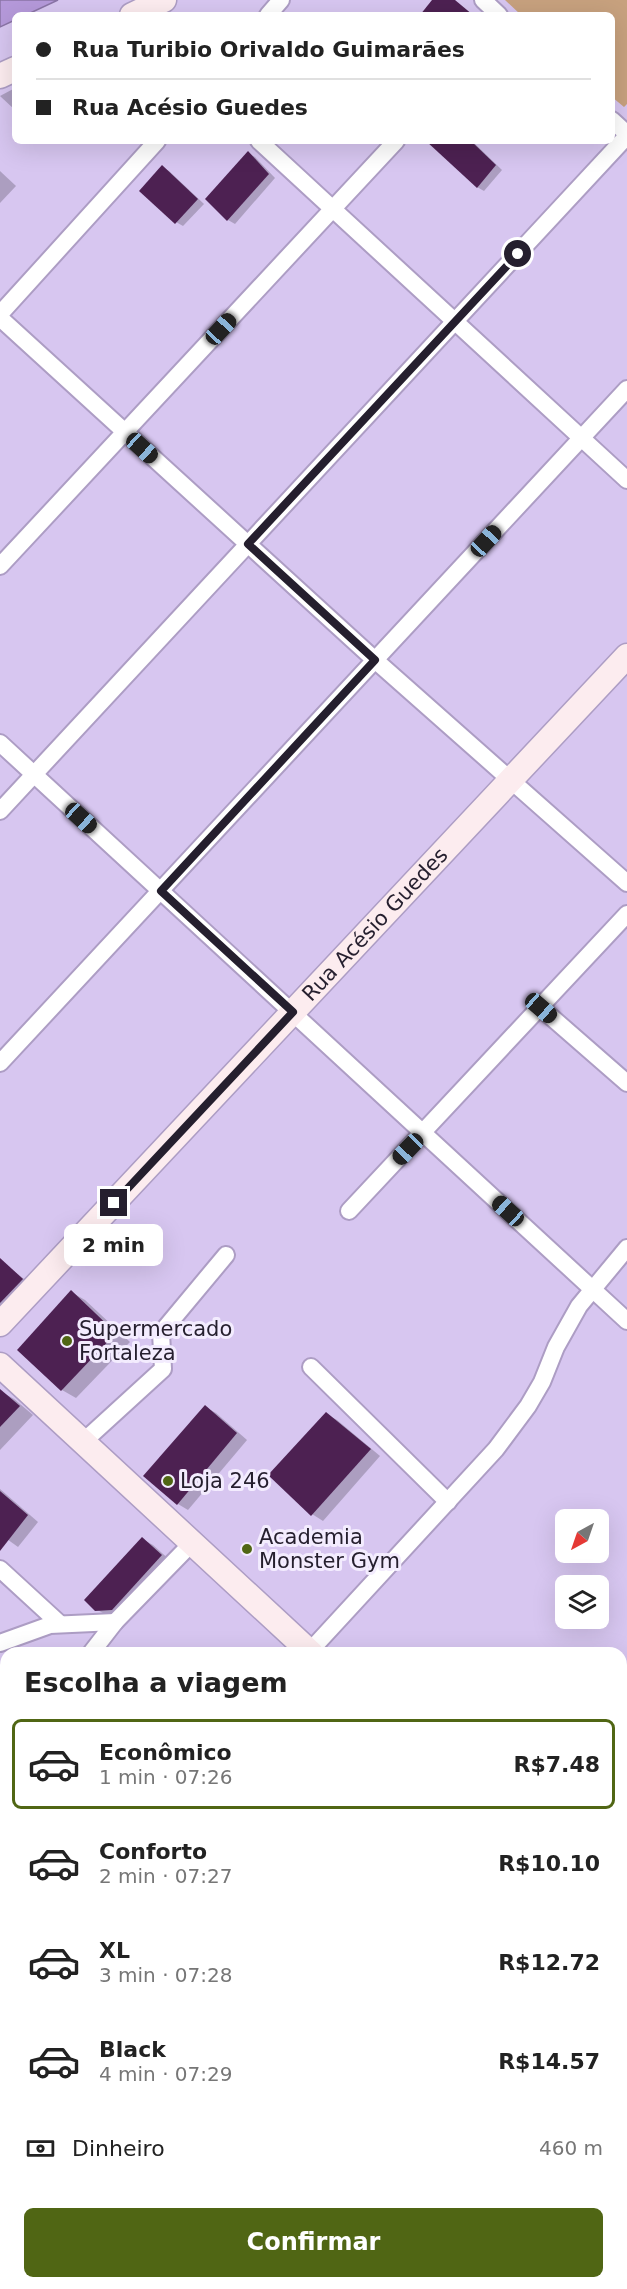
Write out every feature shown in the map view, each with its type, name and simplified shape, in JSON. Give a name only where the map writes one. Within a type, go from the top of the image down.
[{"type":"street","points":[[138,12],[164,0]]},
{"type":"street","points":[[271,12],[281,0]]},
{"type":"street","points":[[483,0],[496,12]]},
{"type":"street","points":[[0,811],[627,135],[615,123]]},
{"type":"street","points":[[154,144],[0,316],[375,660],[627,883]]},
{"type":"street","points":[[262,144],[627,480]]},
{"type":"street","points":[[0,566],[393,144]]},
{"type":"street","points":[[0,1063],[627,389]]},
{"type":"street","name":"Rua Acésio Guedes","points":[[0,1324],[627,656]]},
{"type":"street","points":[[0,743],[627,1321]]},
{"type":"street","points":[[349,1211],[627,914]]},
{"type":"street","points":[[541,1008],[627,1083]]},
{"type":"street","points":[[315,1647],[496,1449],[528,1406],[542,1382],[556,1347],[592,1288],[627,1248]]},
{"type":"street","points":[[83,1442],[163,1369],[161,1334],[226,1255]]},
{"type":"street","points":[[0,1365],[305,1647]]},
{"type":"street","points":[[311,1366],[448,1502]]},
{"type":"street","points":[[96,1647],[115,1622],[192,1543]]},
{"type":"street","points":[[0,1569],[60,1624]]},
{"type":"street","points":[[0,1643],[50,1625],[115,1622]]},
{"type":"shaded area","points":[[0,0],[58,0],[32,12],[12,12],[12,21],[0,27]]},
{"type":"shaded area","points":[[505,0],[627,0],[627,104],[624,107],[615,100],[615,12],[518,12]]},
{"type":"building","points":[[432,0],[455,0],[469,12],[422,12]]},
{"type":"building","points":[[429,144],[474,144],[496,165],[477,188]]},
{"type":"building","points":[[248,151],[269,174],[227,221],[205,199]]},
{"type":"building","points":[[162,165],[198,199],[175,224],[139,191]]},
{"type":"building","points":[[0,1258],[23,1279],[0,1303]]},
{"type":"building","name":"Supermercado Fortaleza","points":[[71,1290],[116,1333],[61,1391],[17,1350]]},
{"type":"building","points":[[0,1389],[20,1406],[0,1427]]},
{"type":"building","points":[[205,1405],[237,1433],[177,1505],[143,1476]]},
{"type":"building","points":[[326,1412],[371,1449],[311,1516],[268,1475]]},
{"type":"building","points":[[0,1491],[28,1515],[0,1551]]},
{"type":"building","points":[[142,1537],[162,1555],[112,1610],[95,1611],[84,1600]]},
{"type":"place","name":"Supermercado Fortaleza","points":[[67,1341]]},
{"type":"place","name":"Loja 246","points":[[168,1481]]},
{"type":"place","name":"Academia Monster Gym","points":[[247,1549]]},
{"type":"route","points":[[114,1203],[293,1012],[161,891],[375,660],[248,544],[518,254]]}]
